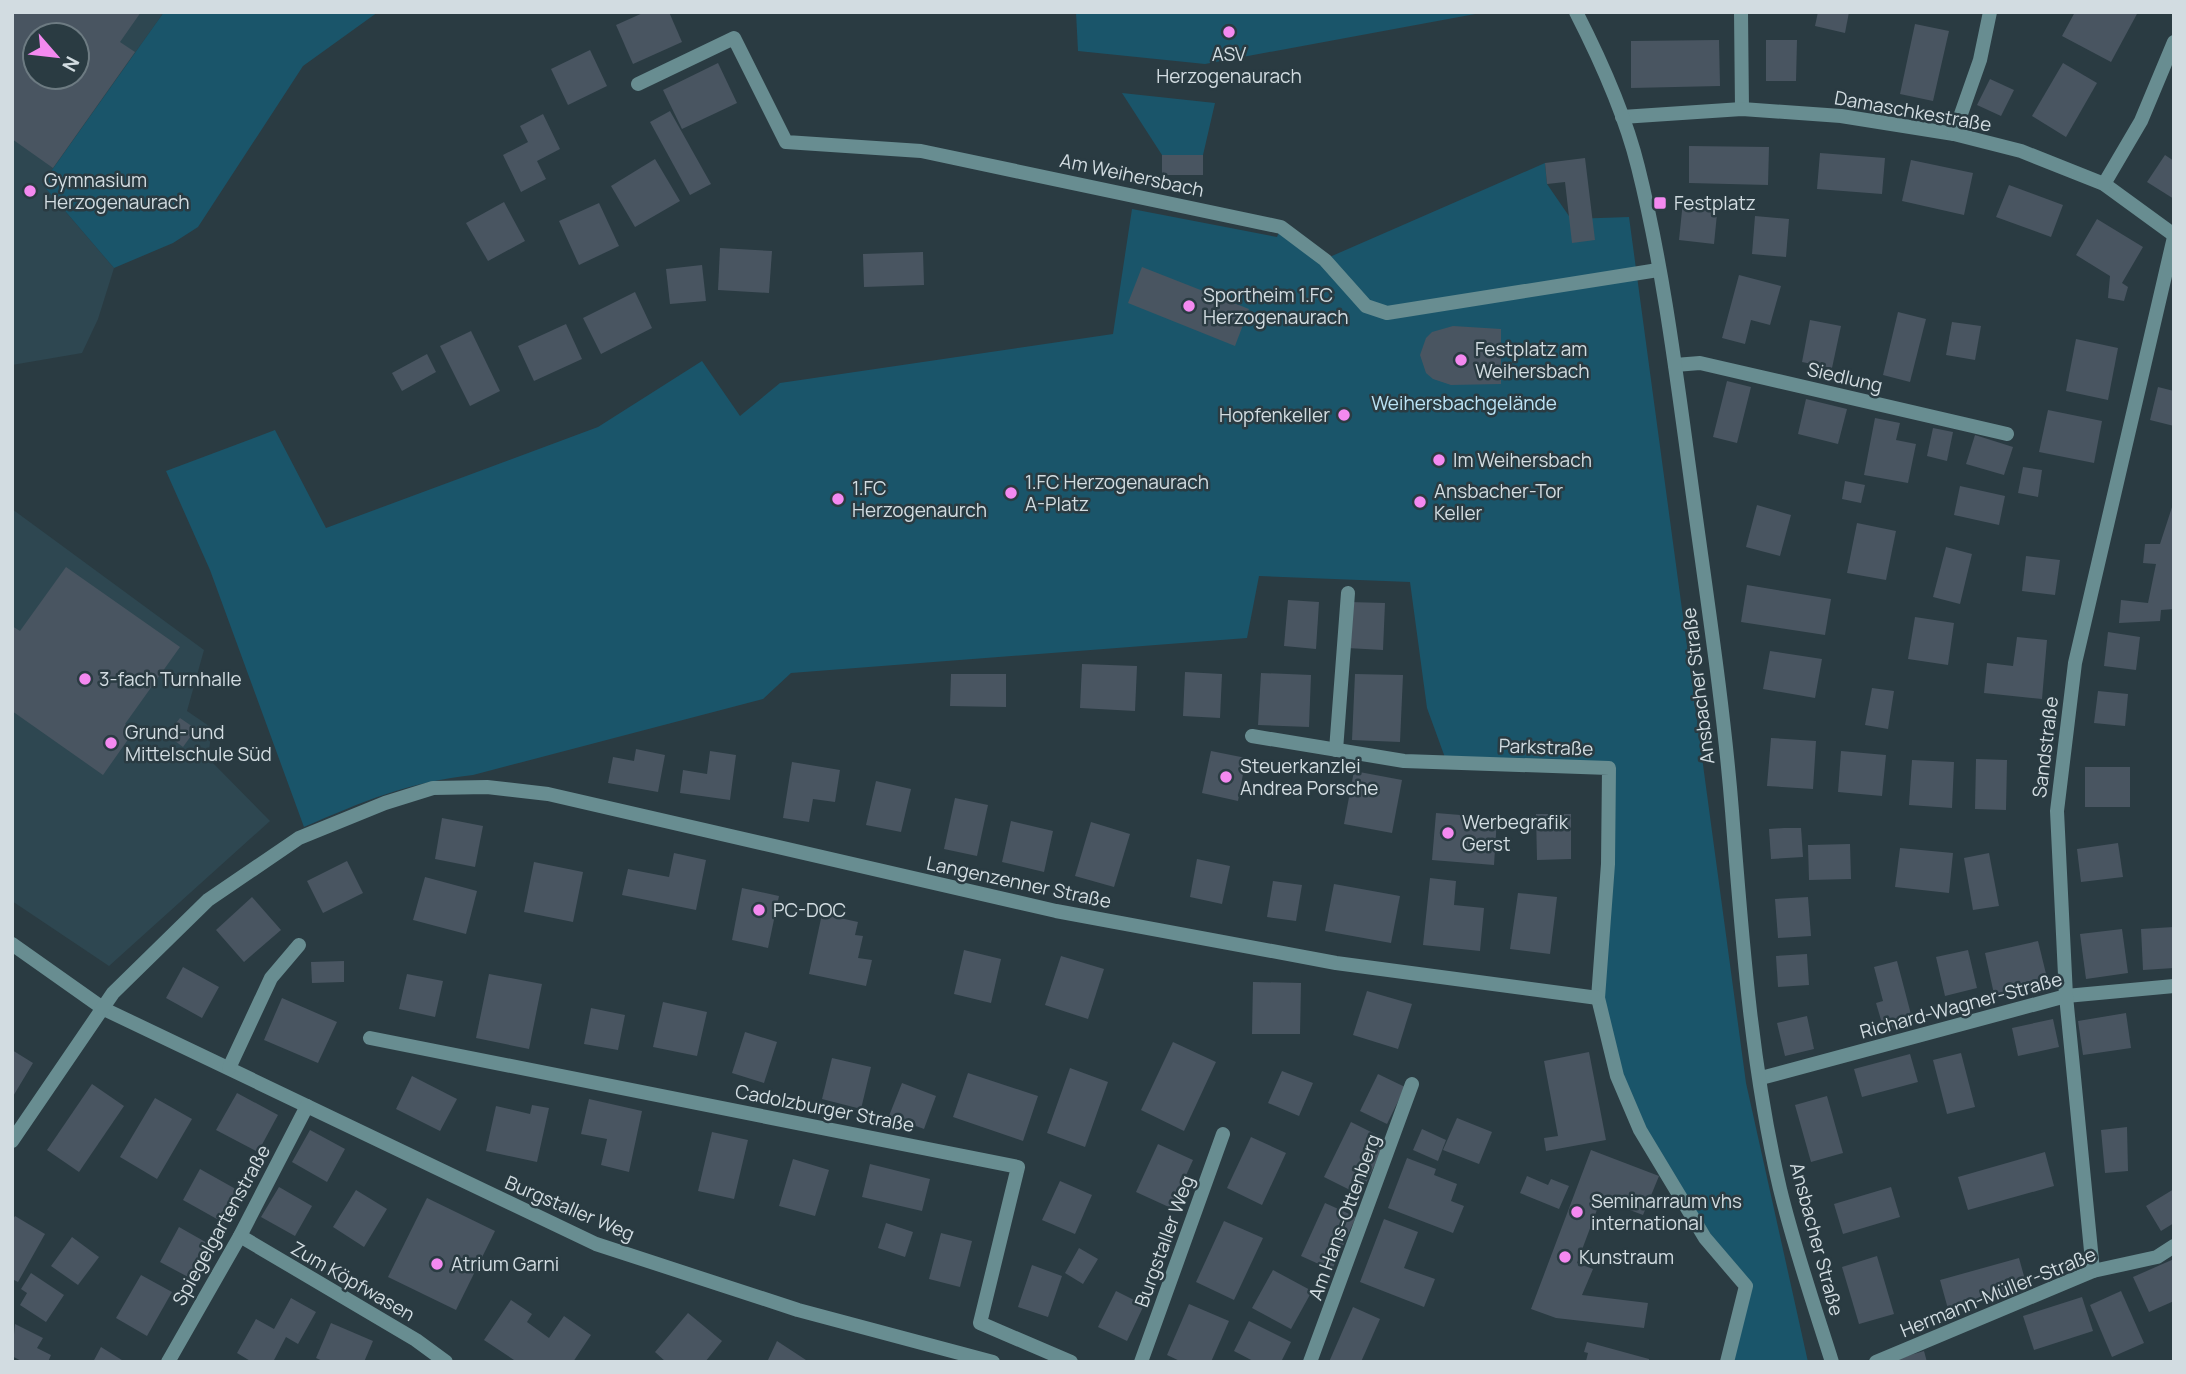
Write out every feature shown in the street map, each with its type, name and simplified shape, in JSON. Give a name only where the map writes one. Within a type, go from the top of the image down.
[{"type":"street","name":"Ansbacher Straße","points":[[1576,12],[1622,117],[1638,166],[1658,270],[1675,365],[1710,622],[1732,810],[1738,914],[1761,1078],[1780,1188],[1832,1362]]},
{"type":"street","points":[[1741,12],[1742,108]]},
{"type":"street","points":[[1954,134],[1980,60],[1990,12]]},
{"type":"street","name":"Am Weihersbach","points":[[638,84],[734,38],[786,142],[921,151],[1281,227],[1325,260],[1366,306],[1387,313],[1658,270]]},
{"type":"street","points":[[2104,184],[2141,121],[2174,42]]},
{"type":"street","name":"Damaschkestraße","points":[[1622,117],[1742,108],[1841,116],[1954,134],[2021,151],[2104,184],[2174,236]]},
{"type":"street","name":"Sandstraße","points":[[2093,1272],[2066,996],[2057,811],[2075,663],[2174,236]]},
{"type":"street","name":"Siedlung","points":[[1675,365],[1700,363],[2007,434]]},
{"type":"street","points":[[1336,750],[1348,593]]},
{"type":"street","name":"Parkstraße","points":[[1252,736],[1404,761],[1609,768],[1608,864],[1598,999]]},
{"type":"street","name":"Langenzenner Straße","points":[[12,1141],[113,993],[208,900],[299,838],[385,803],[433,789],[487,787],[548,794],[1056,911],[1336,963],[1598,999]]},
{"type":"street","name":"Burgstaller Weg","points":[[12,944],[104,1009],[596,1244],[798,1310],[993,1362]]},
{"type":"street","points":[[229,1068],[271,978],[299,944]]},
{"type":"street","name":"Richard-Wagner-Straße","points":[[1761,1078],[2066,996],[2174,986]]},
{"type":"street","points":[[1598,999],[1617,1076],[1640,1130],[1705,1238],[1746,1286],[1727,1362]]},
{"type":"street","name":"Cadolzburger Straße","points":[[370,1038],[1018,1167],[980,1323],[1070,1362]]},
{"type":"street","name":"Am Hans-Ottenberg","points":[[1310,1362],[1412,1084]]},
{"type":"street","name":"Spiegelgartenstraße","points":[[168,1362],[240,1236],[307,1106]]},
{"type":"street","name":"Burgstaller Weg","points":[[1141,1362],[1223,1134]]},
{"type":"street","name":"Zum Köpfwasen","points":[[240,1236],[416,1340],[446,1362]]},
{"type":"street","name":"Hermann-Müller-Straße","points":[[1876,1362],[2093,1272],[2157,1257],[2174,1246]]},
{"type":"shaded area","name":"Gymnasium Herzogenaurach","points":[[12,12],[164,12],[42,184],[114,268],[98,319],[82,353],[12,365]]},
{"type":"shaded area","name":"Grund- und Mittelschule Süd","points":[[12,509],[204,650],[187,711],[212,728],[208,758],[270,821],[109,966],[12,901]]},
{"type":"green space","points":[[164,12],[378,12],[303,66],[198,227],[173,243],[114,268],[42,184]]},
{"type":"green space","name":"ASV Herzogenaurach","points":[[1076,12],[1486,12],[1205,64],[1078,51]]},
{"type":"green space","points":[[1122,93],[1215,103],[1203,155],[1162,155]]},
{"type":"green space","name":"Weihersbachgelände","points":[[1545,163],[1547,184],[1571,219],[1629,217],[1746,1083],[1808,1362],[1727,1362],[1746,1286],[1640,1130],[1598,998],[1609,768],[1447,763],[1427,708],[1410,582],[1259,576],[1247,638],[791,673],[763,699],[473,775],[428,782],[367,801],[304,827],[210,570],[166,471],[275,430],[326,528],[598,427],[702,361],[740,416],[780,383],[1113,334],[1132,209],[1277,237],[1281,227],[1325,259]]},
{"type":"building","points":[[12,12],[141,12],[120,42],[135,52],[53,168],[12,139]]},
{"type":"building","points":[[645,12],[669,12],[682,42],[633,64],[616,25]]},
{"type":"building","points":[[1818,12],[1849,12],[1845,33],[1815,26]]},
{"type":"building","points":[[2075,12],[2138,12],[2111,62],[2062,36]]},
{"type":"building","points":[[1915,24],[1949,31],[1933,101],[1900,94]]},
{"type":"building","points":[[1719,40],[1720,86],[1631,88],[1631,41]]},
{"type":"building","points":[[1766,40],[1797,40],[1796,81],[1766,81]]},
{"type":"building","points":[[590,50],[607,86],[568,105],[551,69]]},
{"type":"building","points":[[718,63],[737,103],[682,129],[663,90]]},
{"type":"building","points":[[2063,63],[2097,83],[2066,137],[2032,116]]},
{"type":"building","points":[[1990,79],[2014,90],[2001,116],[1977,105]]},
{"type":"building","points":[[670,111],[711,184],[690,195],[650,122]]},
{"type":"building","points":[[543,114],[560,149],[537,161],[546,179],[521,192],[503,155],[528,142],[520,126]]},
{"type":"building","points":[[1689,146],[1769,147],[1768,185],[1689,183]]},
{"type":"building","points":[[1820,153],[1885,158],[1882,194],[1817,189]]},
{"type":"building","points":[[1162,155],[1203,155],[1203,175],[1162,175]]},
{"type":"building","points":[[2165,155],[2174,161],[2174,199],[2147,182]]},
{"type":"building","points":[[1585,158],[1595,240],[1572,243],[1565,182],[1547,184],[1545,163]]},
{"type":"building","points":[[655,159],[680,201],[635,227],[611,186]]},
{"type":"building","points":[[1911,160],[1973,173],[1964,215],[1902,201]]},
{"type":"building","points":[[2009,185],[2063,205],[2051,237],[1996,217]]},
{"type":"building","points":[[1683,201],[1718,204],[1714,244],[1679,240]]},
{"type":"building","points":[[504,202],[525,241],[488,261],[466,223]]},
{"type":"building","points":[[599,203],[619,246],[579,265],[559,221]]},
{"type":"building","points":[[1755,216],[1789,219],[1786,257],[1752,254]]},
{"type":"building","points":[[2097,219],[2143,247],[2122,283],[2128,287],[2124,301],[2108,298],[2110,276],[2076,255]]},
{"type":"building","points":[[720,248],[772,251],[769,293],[718,290]]},
{"type":"building","points":[[923,252],[924,285],[864,287],[863,254]]},
{"type":"building","points":[[702,265],[706,301],[670,304],[666,269]]},
{"type":"building","name":"Sportheim 1.FC Herzogenaurach","points":[[1142,267],[1249,309],[1235,346],[1128,303]]},
{"type":"building","points":[[1739,275],[1781,286],[1770,325],[1751,320],[1745,344],[1722,338]]},
{"type":"building","points":[[635,292],[652,328],[601,354],[583,318]]},
{"type":"building","points":[[1898,312],[1926,319],[1910,382],[1883,375]]},
{"type":"building","points":[[1810,320],[1841,326],[1832,368],[1802,362]]},
{"type":"building","points":[[1952,322],[1981,326],[1975,360],[1946,355]]},
{"type":"building","points":[[566,324],[582,359],[534,381],[518,346]]},
{"type":"building","name":"Festplatz am Weihersbach","points":[[1453,326],[1501,329],[1501,384],[1451,385],[1433,379],[1426,373],[1420,355],[1426,338],[1432,332]]},
{"type":"building","points":[[471,331],[500,391],[470,406],[440,346]]},
{"type":"building","points":[[2076,339],[2118,348],[2108,400],[2066,391]]},
{"type":"building","points":[[427,354],[436,372],[402,391],[392,373]]},
{"type":"building","points":[[1727,381],[1751,387],[1737,443],[1713,437]]},
{"type":"building","points":[[2158,387],[2174,391],[2174,426],[2150,420]]},
{"type":"building","points":[[1806,399],[1847,409],[1838,444],[1798,434]]},
{"type":"building","points":[[2048,410],[2102,421],[2094,463],[2039,452]]},
{"type":"building","points":[[1875,418],[1900,423],[1896,440],[1916,444],[1908,483],[1864,475]]},
{"type":"building","points":[[1933,428],[1953,432],[1947,461],[1927,456]]},
{"type":"building","points":[[1975,435],[2013,447],[2004,475],[1966,464]]},
{"type":"building","points":[[2023,467],[2042,470],[2038,497],[2018,493]]},
{"type":"building","points":[[1845,481],[1865,485],[1861,503],[1842,499]]},
{"type":"building","points":[[1960,486],[2005,496],[1999,525],[1954,515]]},
{"type":"building","points":[[2174,501],[2174,609],[2161,610],[2160,621],[2119,623],[2121,600],[2148,603],[2156,564],[2143,563],[2145,544],[2160,544]]},
{"type":"building","points":[[1757,505],[1791,515],[1780,556],[1746,547]]},
{"type":"building","points":[[1857,523],[1896,531],[1886,580],[1847,573]]},
{"type":"building","points":[[1946,547],[1972,554],[1960,604],[1933,597]]},
{"type":"building","points":[[2026,556],[2060,560],[2055,595],[2022,591]]},
{"type":"building","name":"3-fach Turnhalle","points":[[66,567],[180,647],[125,724],[134,731],[103,775],[12,711],[12,626],[20,631]]},
{"type":"building","points":[[1747,585],[1831,599],[1825,635],[1741,622]]},
{"type":"building","points":[[1288,600],[1319,602],[1316,649],[1284,646]]},
{"type":"building","points":[[1349,602],[1385,603],[1383,650],[1347,648]]},
{"type":"building","points":[[1915,617],[1954,623],[1948,665],[1908,659]]},
{"type":"building","points":[[2108,632],[2140,637],[2136,670],[2104,666]]},
{"type":"building","points":[[2017,637],[2047,640],[2042,699],[1984,693],[1987,663],[2013,666]]},
{"type":"building","points":[[1770,651],[1822,659],[1815,698],[1763,689]]},
{"type":"building","points":[[1082,664],[1137,666],[1135,711],[1080,708]]},
{"type":"building","points":[[1185,672],[1222,674],[1220,718],[1183,716]]},
{"type":"building","points":[[1261,673],[1311,675],[1309,727],[1258,725]]},
{"type":"building","points":[[951,674],[1006,674],[1006,707],[950,706]]},
{"type":"building","points":[[1355,674],[1403,675],[1400,742],[1352,740]]},
{"type":"building","points":[[1872,688],[1894,691],[1888,729],[1865,725]]},
{"type":"building","points":[[2098,691],[2128,694],[2125,726],[2094,723]]},
{"type":"building","points":[[180,718],[196,729],[183,747],[167,735]]},
{"type":"building","points":[[1771,738],[1816,741],[1813,789],[1767,786]]},
{"type":"building","points":[[636,749],[665,755],[658,792],[608,783],[613,757],[634,761]]},
{"type":"building","points":[[710,751],[736,755],[730,800],[680,793],[683,770],[707,774]]},
{"type":"building","points":[[1211,751],[1246,758],[1238,801],[1202,793]]},
{"type":"building","points":[[1841,751],[1886,755],[1882,796],[1838,792]]},
{"type":"building","points":[[1976,759],[2007,760],[2006,810],[1975,809]]},
{"type":"building","points":[[1912,760],[1954,762],[1952,808],[1909,805]]},
{"type":"building","points":[[792,762],[840,770],[835,802],[813,799],[809,822],[783,818]]},
{"type":"building","points":[[2085,767],[2130,767],[2130,807],[2085,807]]},
{"type":"building","points":[[1354,771],[1402,780],[1392,833],[1344,824]]},
{"type":"building","points":[[876,781],[911,789],[901,832],[866,825]]},
{"type":"building","points":[[955,798],[988,805],[977,856],[944,849]]},
{"type":"building","points":[[1436,813],[1497,818],[1494,865],[1432,860]]},
{"type":"building","points":[[1536,814],[1571,814],[1571,859],[1537,860]]},
{"type":"building","points":[[442,818],[483,826],[475,867],[435,859]]},
{"type":"building","points":[[1011,821],[1053,831],[1044,872],[1002,862]]},
{"type":"building","points":[[1091,822],[1130,834],[1114,887],[1075,876]]},
{"type":"building","points":[[1801,828],[1803,857],[1771,859],[1769,829]]},
{"type":"building","points":[[2118,843],[2123,877],[2081,882],[2077,849]]},
{"type":"building","points":[[1850,844],[1851,879],[1809,880],[1808,845]]},
{"type":"building","points":[[1900,848],[1953,853],[1949,893],[1895,887]]},
{"type":"building","points":[[674,853],[706,860],[696,910],[622,895],[628,869],[669,877]]},
{"type":"building","points":[[1989,853],[1999,906],[1973,910],[1964,858]]},
{"type":"building","points":[[1197,859],[1230,866],[1222,904],[1190,897]]},
{"type":"building","points":[[347,861],[363,893],[323,913],[307,881]]},
{"type":"building","points":[[534,862],[583,872],[573,922],[524,912]]},
{"type":"building","points":[[425,877],[477,891],[466,934],[413,920]]},
{"type":"building","points":[[1430,878],[1456,881],[1454,905],[1484,908],[1480,951],[1423,945]]},
{"type":"building","points":[[1273,881],[1302,885],[1296,921],[1267,917]]},
{"type":"building","points":[[1334,884],[1400,896],[1391,943],[1325,931]]},
{"type":"building","points":[[742,888],[779,896],[768,948],[732,940]]},
{"type":"building","points":[[1518,893],[1557,897],[1550,954],[1510,949]]},
{"type":"building","points":[[252,897],[281,930],[244,962],[216,930]]},
{"type":"building","points":[[1808,897],[1811,936],[1778,938],[1775,899]]},
{"type":"building","points":[[822,914],[858,922],[855,935],[863,936],[858,958],[872,960],[866,986],[809,974]]},
{"type":"building","points":[[2174,927],[2174,968],[2143,970],[2141,929]]},
{"type":"building","points":[[2122,929],[2128,973],[2086,979],[2080,934]]},
{"type":"building","points":[[2038,941],[2048,982],[1994,994],[1985,953]]},
{"type":"building","points":[[964,950],[1001,959],[991,1003],[954,994]]},
{"type":"building","points":[[1968,950],[1977,988],[1945,996],[1936,957]]},
{"type":"building","points":[[1807,954],[1809,985],[1778,987],[1776,956]]},
{"type":"building","points":[[1061,956],[1104,969],[1088,1019],[1045,1005]]},
{"type":"building","points":[[344,961],[344,982],[312,983],[311,962]]},
{"type":"building","points":[[1897,961],[1913,1022],[1884,1030],[1876,1003],[1883,1001],[1874,967]]},
{"type":"building","points":[[183,967],[219,987],[202,1018],[166,998]]},
{"type":"building","points":[[407,974],[443,981],[435,1017],[399,1009]]},
{"type":"building","points":[[489,974],[542,984],[529,1049],[476,1038]]},
{"type":"building","points":[[1253,982],[1301,983],[1300,1034],[1252,1034]]},
{"type":"building","points":[[1367,991],[1412,1004],[1398,1049],[1353,1035]]},
{"type":"building","points":[[282,998],[337,1022],[318,1063],[264,1040]]},
{"type":"building","points":[[663,1002],[707,1012],[697,1056],[653,1047]]},
{"type":"building","points":[[591,1008],[625,1015],[618,1050],[584,1044]]},
{"type":"building","points":[[2126,1013],[2131,1048],[2083,1055],[2078,1021]]},
{"type":"building","points":[[1807,1016],[1814,1049],[1785,1056],[1777,1023]]},
{"type":"building","points":[[2053,1019],[2059,1047],[2018,1056],[2012,1028]]},
{"type":"building","points":[[745,1032],[777,1042],[764,1083],[732,1073]]},
{"type":"building","points":[[1173,1042],[1216,1062],[1184,1131],[1141,1110]]},
{"type":"building","points":[[12,1050],[33,1063],[12,1098]]},
{"type":"building","points":[[1589,1052],[1606,1140],[1546,1151],[1544,1138],[1558,1136],[1544,1061]]},
{"type":"building","points":[[1961,1053],[1975,1107],[1947,1114],[1933,1060]]},
{"type":"building","points":[[1910,1054],[1918,1082],[1862,1097],[1854,1069]]},
{"type":"building","points":[[832,1058],[871,1067],[861,1109],[822,1099]]},
{"type":"building","points":[[1070,1068],[1108,1082],[1085,1147],[1047,1133]]},
{"type":"building","points":[[1282,1071],[1313,1083],[1299,1116],[1268,1103]]},
{"type":"building","points":[[968,1073],[1038,1096],[1023,1141],[953,1117]]},
{"type":"building","points":[[1378,1074],[1405,1087],[1387,1124],[1360,1111]]},
{"type":"building","points":[[412,1076],[457,1099],[440,1131],[396,1109]]},
{"type":"building","points":[[902,1083],[936,1096],[924,1129],[889,1116]]},
{"type":"building","points":[[92,1084],[124,1106],[79,1172],[47,1150]]},
{"type":"building","points":[[237,1093],[278,1115],[258,1152],[216,1130]]},
{"type":"building","points":[[1827,1096],[1843,1153],[1811,1162],[1795,1105]]},
{"type":"building","points":[[155,1098],[192,1119],[157,1179],[120,1157]]},
{"type":"building","points":[[589,1099],[642,1111],[629,1172],[601,1165],[607,1139],[581,1134]]},
{"type":"building","points":[[532,1105],[549,1108],[537,1162],[486,1151],[496,1106],[530,1114]]},
{"type":"building","points":[[1457,1118],[1492,1132],[1479,1164],[1443,1150]]},
{"type":"building","points":[[1351,1122],[1387,1140],[1360,1195],[1324,1177]]},
{"type":"building","points":[[2127,1127],[2128,1171],[2105,1173],[2101,1130]]},
{"type":"building","points":[[1422,1129],[1446,1140],[1438,1161],[1413,1150]]},
{"type":"building","points":[[310,1130],[345,1149],[327,1182],[292,1162]]},
{"type":"building","points":[[712,1132],[748,1140],[734,1199],[698,1191]]},
{"type":"building","points":[[1251,1137],[1286,1153],[1262,1205],[1227,1188]]},
{"type":"building","points":[[1158,1144],[1193,1160],[1171,1208],[1136,1192]]},
{"type":"building","name":"Kunstraum","points":[[1591,1150],[1659,1176],[1643,1215],[1601,1199],[1577,1263],[1593,1269],[1582,1295],[1648,1303],[1644,1328],[1556,1318],[1531,1309]]},
{"type":"building","points":[[2045,1152],[2054,1186],[1968,1210],[1958,1177]]},
{"type":"building","points":[[1407,1158],[1436,1169],[1434,1175],[1457,1184],[1451,1201],[1464,1206],[1453,1233],[1388,1208]]},
{"type":"building","points":[[793,1159],[829,1170],[815,1216],[779,1206]]},
{"type":"building","points":[[870,1164],[930,1179],[922,1211],[862,1197]]},
{"type":"building","points":[[200,1169],[241,1192],[224,1223],[183,1200]]},
{"type":"building","points":[[1527,1176],[1548,1185],[1551,1179],[1569,1186],[1559,1209],[1520,1193]]},
{"type":"building","points":[[1060,1181],[1092,1195],[1075,1234],[1042,1220]]},
{"type":"building","points":[[279,1187],[312,1206],[295,1236],[261,1217]]},
{"type":"building","points":[[1891,1187],[1900,1217],[1843,1234],[1834,1204]]},
{"type":"building","points":[[2174,1189],[2174,1223],[2161,1231],[2146,1206]]},
{"type":"building","points":[[356,1190],[387,1209],[364,1247],[333,1227]]},
{"type":"building","name":"Atrium Garni","points":[[427,1198],[495,1231],[456,1310],[388,1277]]},
{"type":"building","points":[[1325,1203],[1356,1217],[1332,1270],[1301,1256]]},
{"type":"building","points":[[15,1216],[45,1234],[18,1282],[12,1279],[12,1221]]},
{"type":"building","points":[[1384,1219],[1418,1232],[1404,1268],[1435,1279],[1424,1307],[1360,1282]]},
{"type":"building","points":[[1224,1221],[1263,1238],[1234,1300],[1196,1282]]},
{"type":"building","points":[[886,1223],[913,1232],[905,1257],[878,1248]]},
{"type":"building","points":[[179,1227],[209,1244],[190,1278],[160,1262]]},
{"type":"building","points":[[941,1233],[972,1241],[960,1287],[929,1279]]},
{"type":"building","points":[[72,1237],[99,1257],[78,1285],[51,1266]]},
{"type":"building","points":[[1079,1248],[1098,1259],[1083,1284],[1065,1273]]},
{"type":"building","points":[[1877,1256],[1894,1314],[1859,1324],[1842,1267]]},
{"type":"building","points":[[2019,1258],[2027,1287],[1948,1309],[1940,1280]]},
{"type":"building","points":[[2174,1259],[2174,1301],[2149,1312],[2133,1277]]},
{"type":"building","points":[[1032,1265],[1062,1276],[1048,1317],[1018,1307]]},
{"type":"building","points":[[1273,1270],[1312,1291],[1291,1329],[1252,1308]]},
{"type":"building","points":[[31,1273],[64,1295],[46,1322],[20,1305],[27,1293],[21,1289]]},
{"type":"building","points":[[141,1275],[172,1292],[147,1336],[116,1318]]},
{"type":"building","points":[[1116,1291],[1144,1305],[1127,1341],[1098,1327]]},
{"type":"building","points":[[2121,1291],[2144,1343],[2112,1357],[2090,1305]]},
{"type":"building","points":[[2082,1297],[2093,1331],[2034,1350],[2023,1316]]},
{"type":"building","points":[[291,1298],[316,1312],[298,1344],[286,1337],[273,1362],[252,1362],[237,1353],[256,1319],[274,1329]]},
{"type":"building","points":[[511,1300],[532,1314],[527,1322],[549,1338],[564,1316],[591,1335],[573,1362],[517,1362],[484,1340]]},
{"type":"building","points":[[1189,1304],[1229,1321],[1211,1362],[1182,1362],[1167,1355]]},
{"type":"building","points":[[1353,1307],[1380,1319],[1361,1362],[1329,1362]]},
{"type":"building","points":[[688,1313],[722,1341],[705,1362],[666,1362],[655,1352]]},
{"type":"building","points":[[1249,1321],[1291,1342],[1281,1362],[1255,1362],[1234,1351]]},
{"type":"building","points":[[331,1323],[373,1341],[364,1362],[325,1362],[316,1358]]},
{"type":"building","points":[[15,1324],[43,1338],[37,1348],[51,1355],[48,1362],[23,1362],[12,1356]]},
{"type":"building","points":[[777,1341],[809,1362],[767,1362]]},
{"type":"building","points":[[1587,1342],[1649,1359],[1649,1362],[1589,1362],[1586,1361],[1588,1353],[1584,1352]]},
{"type":"building","points":[[101,1347],[125,1362],[93,1362]]},
{"type":"building","points":[[1924,1351],[1927,1362],[1890,1362],[1890,1361]]},
{"type":"place","name":"ASV Herzogenaurach","points":[[1229,32]]},
{"type":"place","name":"Gymnasium Herzogenaurach","points":[[30,191]]},
{"type":"place","name":"Festplatz","points":[[1660,203]]},
{"type":"place","name":"Sportheim 1.FC Herzogenaurach","points":[[1189,306]]},
{"type":"place","name":"Festplatz am Weihersbach","points":[[1461,360]]},
{"type":"place","name":"Hopfenkeller","points":[[1344,415]]},
{"type":"place","name":"Im Weihersbach","points":[[1439,460]]},
{"type":"place","name":"1.FC Herzogenaurach A-Platz","points":[[1011,493]]},
{"type":"place","name":"1.FC Herzogenaurch","points":[[838,499]]},
{"type":"place","name":"Ansbacher-Tor Keller","points":[[1420,502]]},
{"type":"place","name":"3-fach Turnhalle","points":[[85,679]]},
{"type":"place","name":"Grund- und Mittelschule Süd","points":[[111,743]]},
{"type":"place","name":"Steuerkanzlei Andrea Porsche","points":[[1226,777]]},
{"type":"place","name":"Werbegrafik Gerst","points":[[1448,833]]},
{"type":"place","name":"PC-DOC","points":[[759,910]]},
{"type":"place","name":"Seminarraum vhs international","points":[[1577,1212]]},
{"type":"place","name":"Kunstraum","points":[[1565,1257]]},
{"type":"place","name":"Atrium Garni","points":[[437,1264]]}]
